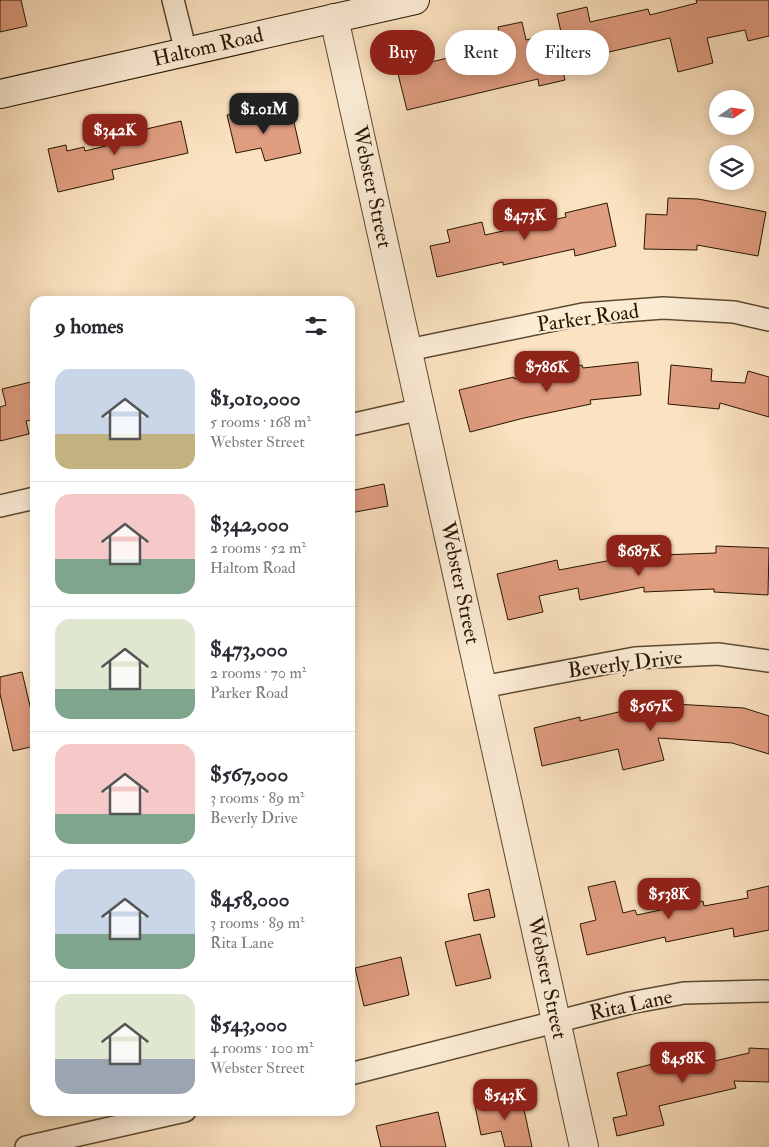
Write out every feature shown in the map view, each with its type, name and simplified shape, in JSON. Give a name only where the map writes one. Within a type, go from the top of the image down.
[{"type":"street","points":[[173,0],[186,52]]},
{"type":"street","name":"Haltom Road","points":[[0,94],[415,0]]},
{"type":"street","name":"Webster Street","points":[[334,18],[584,1147]]},
{"type":"street","name":"Parker Road","points":[[408,350],[583,314],[663,308],[734,312],[769,320]]},
{"type":"street","points":[[355,424],[421,408]]},
{"type":"street","points":[[0,506],[30,499]]},
{"type":"street","name":"Beverly Drive","points":[[482,686],[635,658],[718,654],[769,661]]},
{"type":"street","name":"Rita Lane","points":[[355,1073],[630,1003],[684,994],[769,991]]},
{"type":"street","points":[[26,1147],[163,1116]]},
{"type":"building","points":[[0,0],[21,0],[27,26],[0,32]]},
{"type":"building","points":[[696,0],[769,0],[769,36],[748,41],[745,30],[707,38],[713,63],[678,72],[670,38],[609,52],[609,30],[561,30],[557,14],[587,7],[590,22],[648,9],[650,15],[697,3]]},
{"type":"building","points":[[522,22],[526,40],[526,75],[564,75],[565,80],[539,86],[538,79],[407,110],[398,75],[435,75],[435,61],[445,59],[445,75],[516,75],[516,30],[499,30],[498,27]]},
{"type":"building","points":[[260,108],[264,125],[293,118],[301,153],[265,161],[261,148],[236,153],[227,115]]},
{"type":"building","points":[[181,121],[188,153],[112,170],[114,179],[58,192],[48,149],[66,145],[67,151],[84,147],[85,151],[130,140],[129,133]]},
{"type":"building","points":[[668,198],[698,199],[766,212],[758,256],[697,245],[697,250],[644,249],[646,214],[667,215]]},
{"type":"building","points":[[607,203],[616,246],[575,256],[574,249],[437,277],[430,246],[450,242],[447,230],[482,222],[485,235],[566,217],[565,213]]},
{"type":"building","points":[[638,362],[641,395],[590,400],[591,404],[470,432],[459,390],[514,377],[514,379],[582,365],[583,368]]},
{"type":"building","points":[[671,365],[712,369],[711,381],[745,383],[748,371],[769,377],[769,417],[720,403],[719,409],[668,404]]},
{"type":"building","points":[[30,382],[30,420],[26,421],[29,434],[0,441],[0,407],[6,405],[2,389]]},
{"type":"building","points":[[384,484],[388,506],[355,512],[355,490]]},
{"type":"building","points":[[716,546],[769,548],[768,595],[714,592],[714,589],[644,592],[644,587],[580,600],[578,588],[539,596],[543,612],[508,620],[497,574],[557,560],[559,570],[633,556],[716,553]]},
{"type":"building","points":[[22,672],[30,706],[30,747],[13,751],[0,694],[0,677]]},
{"type":"building","points":[[657,703],[744,708],[769,716],[769,754],[732,743],[658,738],[664,760],[623,770],[618,749],[542,766],[534,728],[580,717],[580,721]]},
{"type":"building","points":[[615,881],[623,913],[635,910],[637,915],[703,901],[704,906],[748,898],[747,891],[769,886],[769,930],[734,937],[733,928],[666,942],[665,937],[587,955],[580,924],[596,920],[588,887]]},
{"type":"building","points":[[489,889],[495,917],[474,921],[468,894]]},
{"type":"building","points":[[480,934],[491,978],[456,986],[445,942]]},
{"type":"building","points":[[401,957],[409,995],[364,1006],[355,968]]},
{"type":"building","points":[[749,1048],[769,1049],[769,1082],[734,1081],[736,1088],[659,1106],[664,1125],[617,1136],[613,1118],[627,1115],[617,1073],[708,1050],[710,1062],[749,1053]]},
{"type":"building","points":[[521,1095],[532,1147],[505,1147],[501,1131],[481,1135],[475,1106]]},
{"type":"building","points":[[438,1112],[446,1147],[381,1147],[376,1126]]}]
